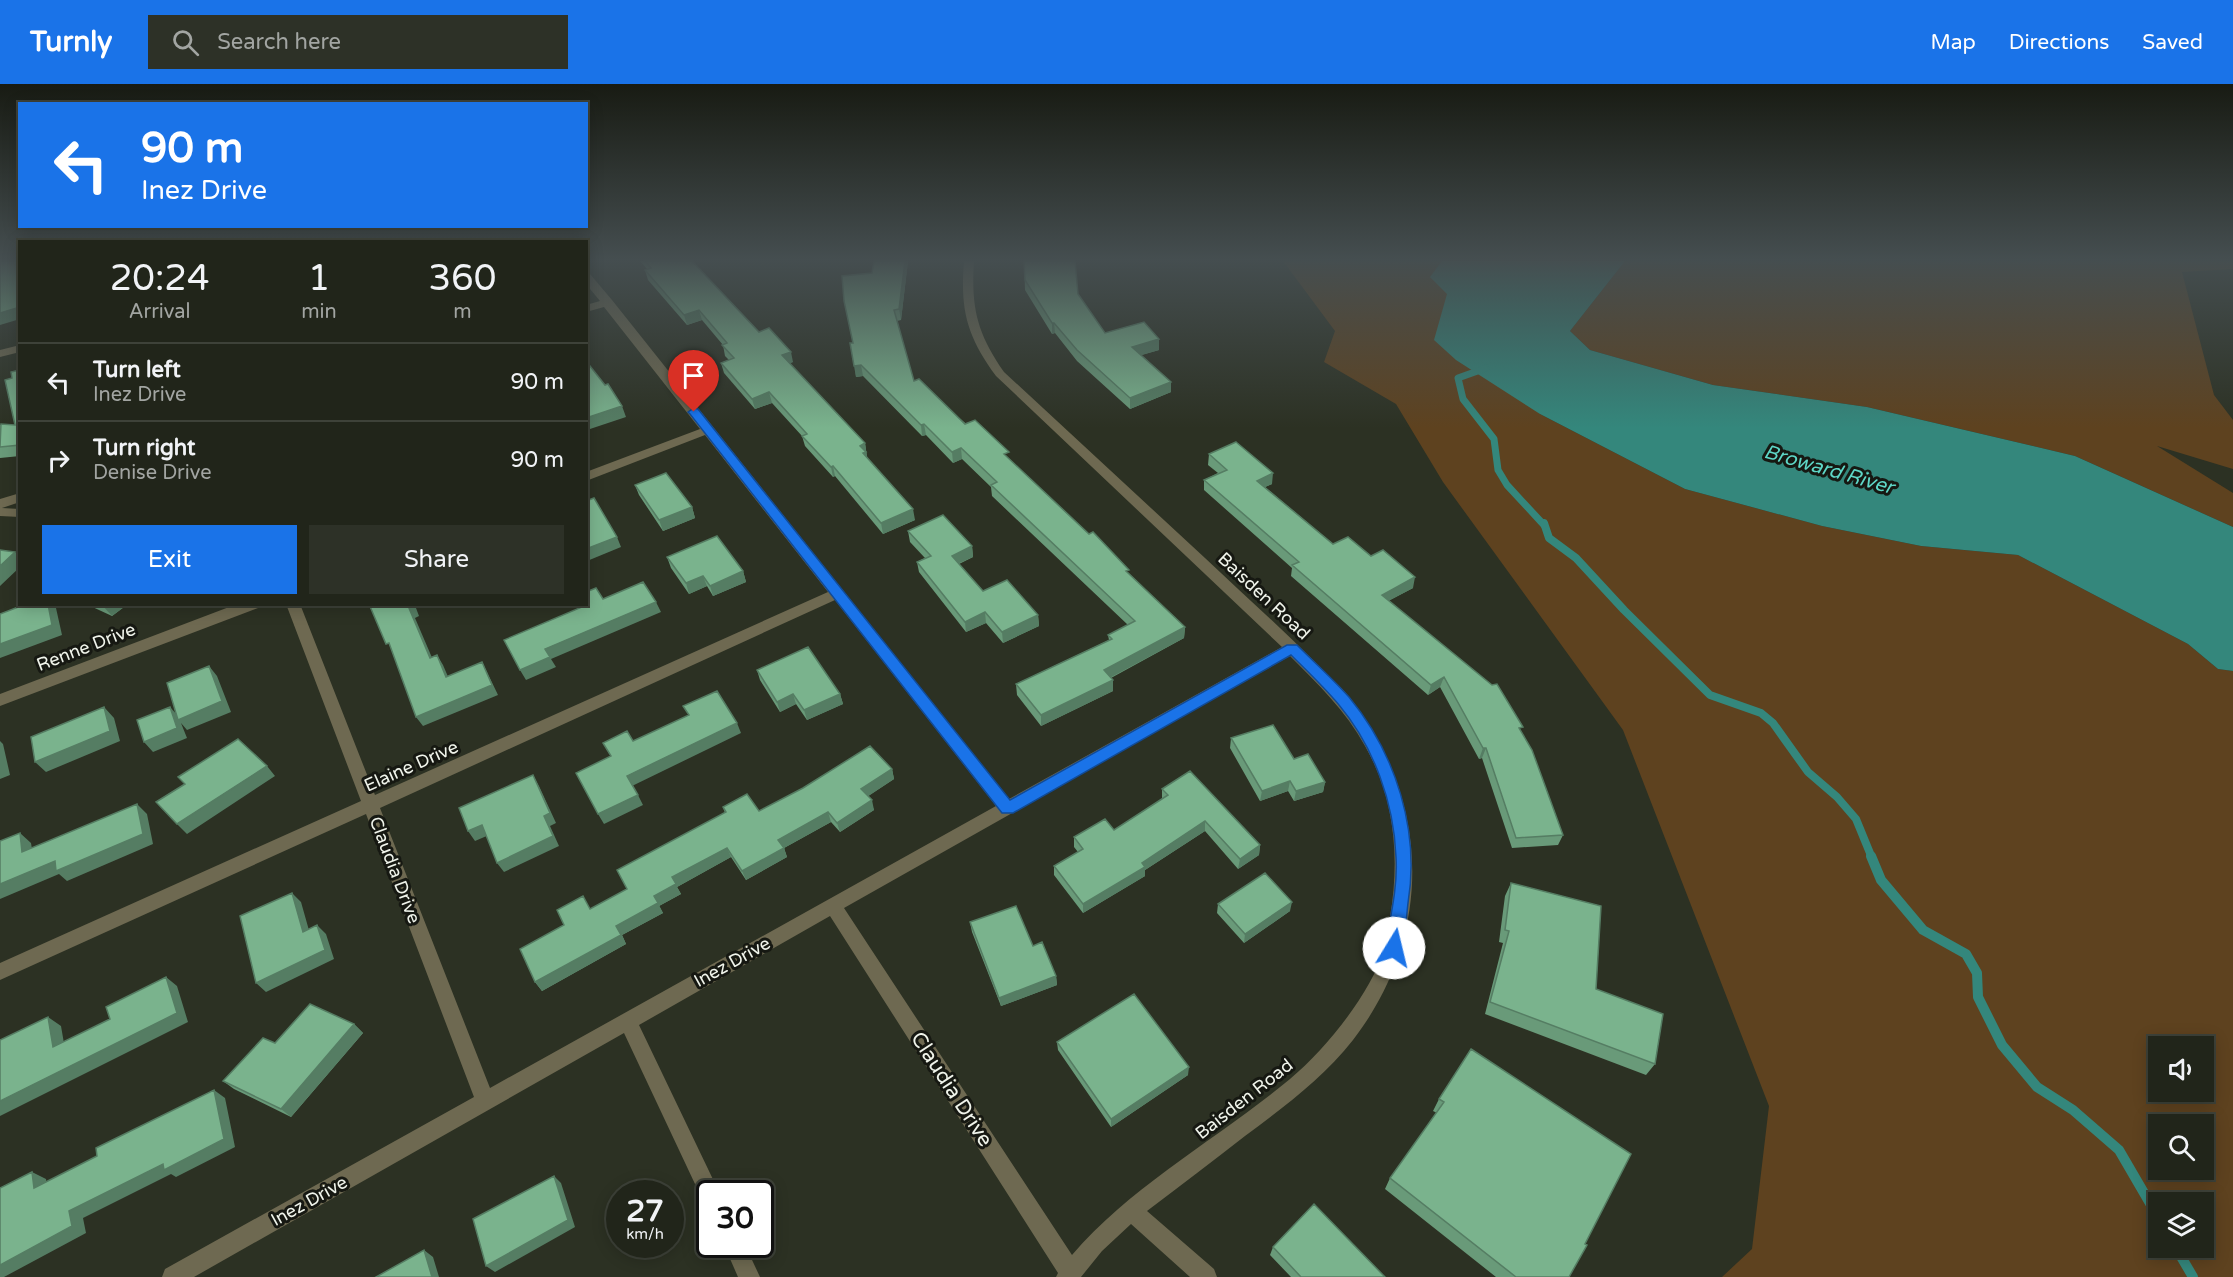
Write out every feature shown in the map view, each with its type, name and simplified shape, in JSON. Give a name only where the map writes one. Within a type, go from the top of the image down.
[{"type":"street","points":[[619,317],[1008,809]]},
{"type":"street","name":"Baisden Road","points":[[970,317],[983,351],[1000,374],[1292,648],[1344,701],[1372,743],[1390,782],[1399,819],[1404,857],[1394,948],[1375,988],[1347,1033],[1298,1084],[1131,1210],[1095,1244],[1068,1275]]},
{"type":"street","points":[[0,354],[18,349]]},
{"type":"street","points":[[588,476],[708,430]]},
{"type":"street","points":[[0,504],[18,498]]},
{"type":"street","points":[[0,512],[18,513]]},
{"type":"street","name":"Elaine Drive","points":[[0,972],[838,593]]},
{"type":"street","name":"Renne Drive","points":[[0,700],[248,606]]},
{"type":"street","name":"Claudia Drive","points":[[293,606],[486,1102]]},
{"type":"street","name":"Inez Drive","points":[[173,1277],[1292,648]]},
{"type":"street","name":"Claudia Drive","points":[[833,906],[1068,1275]]},
{"type":"street","points":[[628,1022],[703,1180]]},
{"type":"street","points":[[1131,1210],[1206,1277]]},
{"type":"street","points":[[740,1258],[749,1277]]},
{"type":"shaded area","points":[[1324,317],[1465,317],[1540,414],[1685,489],[1822,526],[1921,546],[2018,555],[2188,644],[2218,669],[2233,671],[2233,1277],[1722,1277],[1752,1249],[1769,1106],[1623,730],[1443,482],[1396,404],[1324,362],[1335,331]]},
{"type":"shaded area","points":[[1581,317],[2194,317],[2214,395],[2233,420],[2233,469],[2157,446],[2233,493],[2233,527],[2075,456],[1867,407],[1713,385],[1590,350],[1570,331]]},
{"type":"water","name":"Broward River","points":[[1441,317],[1581,317],[1570,331],[1590,350],[1713,385],[1867,407],[2075,456],[2233,527],[2233,671],[2218,669],[2188,644],[2018,555],[1921,546],[1822,526],[1685,489],[1540,414],[1456,360],[1434,340]]},
{"type":"building","points":[[705,317],[745,317],[759,332],[769,328],[791,352],[782,355],[865,443],[860,446],[866,452],[863,453],[913,509],[881,523],[833,466],[831,467],[802,436],[807,434],[769,392],[752,399],[721,363],[734,358],[722,345],[727,343]]},
{"type":"building","points":[[847,317],[896,317],[914,381],[919,379],[965,424],[975,420],[1009,452],[1004,454],[1089,534],[1093,532],[1129,570],[1126,571],[1185,627],[1104,670],[1113,680],[1041,715],[1016,684],[1112,639],[1108,635],[1135,621],[991,485],[997,482],[961,448],[952,452],[924,424],[921,425],[861,365],[854,366],[850,343],[853,343]]},
{"type":"building","points":[[1048,317],[1094,317],[1105,333],[1144,322],[1159,339],[1132,347],[1171,382],[1130,398],[1077,350]]},
{"type":"building","points":[[588,364],[605,385],[608,384],[622,406],[588,417]]},
{"type":"building","points":[[18,370],[18,445],[0,447],[1,424],[15,425],[5,380],[12,378],[11,372]]},
{"type":"building","points":[[1236,442],[1273,473],[1257,481],[1333,544],[1348,537],[1371,556],[1383,550],[1415,577],[1382,595],[1492,685],[1497,684],[1523,727],[1519,728],[1532,750],[1563,835],[1516,838],[1486,748],[1483,748],[1444,677],[1431,685],[1292,565],[1299,562],[1204,480],[1227,470],[1209,454]]},
{"type":"building","points":[[666,473],[692,507],[659,520],[635,485]]},
{"type":"building","points":[[594,498],[617,537],[588,548],[588,500]]},
{"type":"building","points":[[943,515],[972,546],[952,556],[983,591],[1007,580],[1038,615],[1002,632],[985,612],[965,622],[917,562],[931,556],[908,531]]},
{"type":"building","points":[[717,536],[743,571],[710,586],[703,576],[686,583],[667,557]]},
{"type":"building","points":[[0,550],[15,552],[0,566]]},
{"type":"building","points":[[643,582],[656,602],[545,649],[550,657],[520,670],[504,640],[581,606],[588,606],[588,591],[596,588],[603,599]]},
{"type":"building","points":[[21,606],[48,606],[52,625],[0,644],[0,614]]},
{"type":"building","points":[[370,606],[413,606],[409,608],[430,658],[437,655],[446,677],[482,662],[492,685],[416,717],[389,643],[386,644]]},
{"type":"building","points":[[808,647],[840,694],[804,710],[793,694],[777,702],[757,670]]},
{"type":"building","points":[[209,666],[222,701],[178,720],[167,683]]},
{"type":"building","points":[[717,691],[737,723],[627,776],[638,795],[598,814],[576,773],[611,756],[603,743],[627,731],[633,741],[689,715],[683,706]]},
{"type":"building","points":[[104,707],[110,731],[35,762],[31,737]]},
{"type":"building","points":[[170,707],[177,728],[144,742],[137,720]]},
{"type":"building","points":[[1273,725],[1294,759],[1308,754],[1325,782],[1296,791],[1290,781],[1262,791],[1231,738]]},
{"type":"building","points":[[238,739],[267,766],[177,824],[156,802],[185,784],[178,777]]},
{"type":"building","points":[[870,746],[892,769],[861,789],[872,800],[837,823],[828,812],[778,840],[784,848],[742,871],[727,848],[672,877],[676,884],[654,896],[658,903],[616,926],[621,935],[535,982],[520,949],[564,925],[557,910],[583,896],[590,909],[627,889],[617,870],[726,812],[723,807],[747,794],[759,811],[803,788]]},
{"type":"building","points":[[1190,771],[1260,845],[1240,859],[1205,821],[1142,863],[1145,867],[1083,904],[1054,866],[1083,849],[1074,837],[1105,819],[1114,830],[1168,795],[1162,789]]},
{"type":"building","points":[[533,775],[550,813],[544,816],[553,836],[497,863],[482,825],[468,831],[459,808]]},
{"type":"building","points":[[137,804],[143,834],[56,871],[55,861],[0,884],[0,841],[20,833],[22,852]]},
{"type":"building","points":[[1265,873],[1292,902],[1245,934],[1218,904]]},
{"type":"building","points":[[1511,883],[1601,906],[1596,989],[1663,1014],[1655,1064],[1490,1002],[1509,931],[1505,930]]},
{"type":"building","points":[[292,893],[303,932],[317,925],[325,950],[256,983],[240,916]]},
{"type":"building","points":[[1016,906],[1033,946],[1042,942],[1056,976],[999,998],[970,922]]},
{"type":"building","points":[[166,977],[177,1013],[0,1101],[0,1040],[48,1017],[53,1047],[110,1019],[106,1007]]},
{"type":"building","points":[[1134,994],[1189,1067],[1111,1119],[1057,1042]]},
{"type":"building","points":[[310,1004],[354,1024],[281,1109],[223,1081],[263,1038],[275,1043]]},
{"type":"building","points":[[1471,1049],[1631,1154],[1569,1277],[1516,1277],[1390,1178],[1444,1102],[1439,1099]]},
{"type":"building","points":[[214,1090],[224,1139],[164,1170],[163,1164],[69,1211],[72,1226],[0,1265],[0,1188],[32,1172],[34,1188],[97,1156],[96,1148]]},
{"type":"building","points":[[554,1176],[568,1220],[486,1266],[473,1219]]},
{"type":"building","points":[[1314,1204],[1385,1277],[1301,1277],[1273,1247]]},
{"type":"building","points":[[424,1250],[432,1277],[376,1277]]},
{"type":"waterway","points":[[1486,368],[1458,378],[1463,399],[1494,439],[1498,470],[1507,485],[1544,525]]},
{"type":"waterway","points":[[1544,523],[1549,538],[1576,558],[1624,610],[1710,695],[1761,713],[1773,723],[1808,772],[1837,797],[1856,819],[1872,858]]},
{"type":"waterway","points":[[1871,856],[1881,880],[1923,930],[1966,954],[1977,973],[1978,997],[2002,1045],[2037,1087],[2073,1110],[2119,1150],[2148,1200]]},
{"type":"waterway","points":[[2182,1258],[2193,1277]]},
{"type":"route","points":[[694,412],[1008,809],[1292,648],[1344,701],[1372,743],[1390,782],[1399,819],[1404,857],[1394,948]]}]
